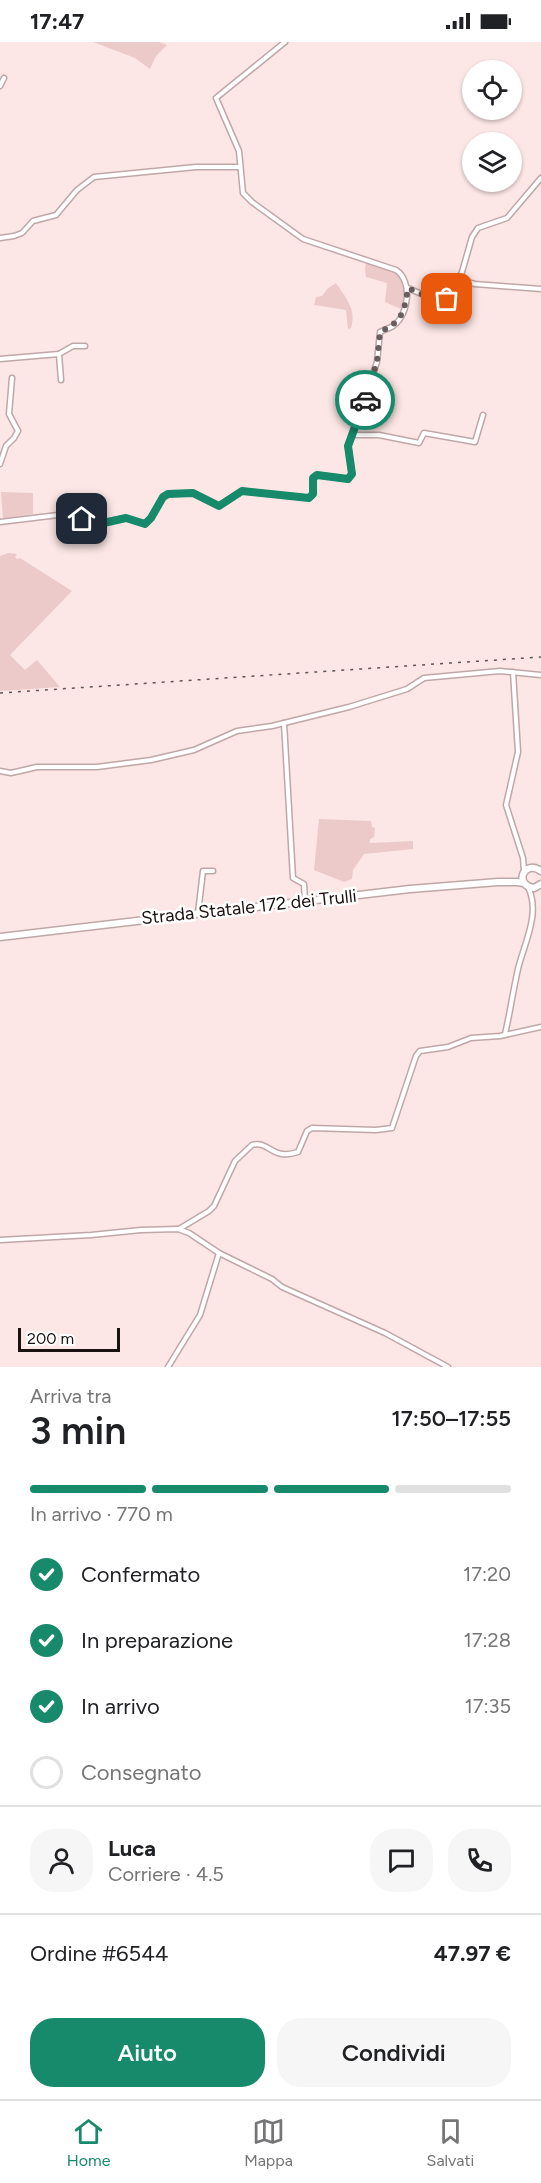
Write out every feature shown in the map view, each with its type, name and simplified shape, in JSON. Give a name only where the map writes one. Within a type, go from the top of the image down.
[{"type":"main road","name":"Strada Statale 172 dei Trulli","points":[[498,882],[524,873],[532,867]]},
{"type":"main road","points":[[532,867],[541,872]]},
{"type":"main road","points":[[524,873],[526,885]]},
{"type":"main road","name":"Strada Statale 172 dei Trulli","points":[[0,937],[410,889],[498,882],[517,882],[539,886]]},
{"type":"street","points":[[0,516],[0,522],[58,515],[99,524],[126,518],[145,524],[163,497],[168,494],[193,493],[219,506],[242,491],[309,498],[313,494],[313,478],[317,475],[348,479],[352,474],[348,446],[377,362],[380,332],[395,325],[399,320],[408,288],[405,278],[396,270],[303,239],[243,193],[239,151],[216,98],[285,42]]},
{"type":"street","points":[[0,86],[4,78]]},
{"type":"street","points":[[0,238],[22,233],[33,221],[56,215],[77,190],[94,177],[196,167],[240,167]]},
{"type":"street","points":[[408,288],[444,302],[454,281],[458,280],[477,228],[507,218],[541,178]]},
{"type":"street","points":[[458,280],[475,284],[541,289]]},
{"type":"street","points":[[0,359],[59,354],[73,346],[85,346]]},
{"type":"street","points":[[59,354],[61,380]]},
{"type":"street","points":[[0,465],[6,446],[18,431],[9,414],[12,378]]},
{"type":"street","points":[[353,435],[379,435],[419,443],[424,433],[475,442],[483,416]]},
{"type":"street","points":[[0,771],[11,774],[52,765],[97,766],[141,762],[194,750],[237,730],[284,723],[349,707],[407,689],[424,678],[500,671],[541,675]]},
{"type":"street","points":[[513,672],[519,752],[506,803],[523,858],[524,873]]},
{"type":"street","points":[[284,723],[292,870],[295,880],[304,884],[305,901]]},
{"type":"street","points":[[523,858],[532,867]]},
{"type":"street","points":[[198,913],[203,871],[213,871]]},
{"type":"street","points":[[526,885],[532,903]]},
{"type":"street","points":[[505,1034],[519,965],[532,926],[534,892],[539,886]]},
{"type":"street","points":[[178,1229],[214,1206],[234,1161],[252,1145],[263,1144],[278,1155],[290,1155],[298,1152],[307,1131],[312,1128],[376,1130],[392,1128],[413,1063],[420,1052],[448,1047],[471,1038],[541,1027]]},
{"type":"street","points":[[0,1240],[178,1229],[189,1233],[219,1253],[272,1279],[282,1287],[385,1333],[448,1367]]},
{"type":"street","points":[[168,1367],[200,1315],[219,1253]]},
{"type":"shaded area","points":[[93,42],[159,42],[167,45],[156,56],[150,69],[135,58]]},
{"type":"shaded area","points":[[366,262],[401,274],[406,291],[401,309],[385,302],[387,283],[366,277]]},
{"type":"shaded area","points":[[336,283],[352,310],[351,328],[348,329],[346,310],[314,305],[316,297],[322,296]]},
{"type":"shaded area","points":[[1,492],[33,493],[33,514],[3,519]]},
{"type":"shaded area","points":[[8,553],[17,554],[15,557],[17,559],[20,558],[72,591],[10,655],[25,670],[37,660],[60,687],[0,691],[0,556]]},
{"type":"shaded area","points":[[319,819],[371,821],[372,827],[375,828],[374,837],[370,839],[370,843],[413,841],[413,849],[364,854],[353,870],[352,879],[344,882],[314,870]]},
{"type":"railway","points":[[0,693],[541,657]]},
{"type":"way so far","points":[[365,400],[377,362],[380,332],[395,325],[399,320],[408,288],[437,301],[444,302],[447,299]]},
{"type":"route","points":[[82,519],[99,524],[126,518],[145,524],[163,497],[168,494],[193,493],[219,506],[242,491],[309,498],[313,494],[313,478],[317,475],[348,479],[352,474],[348,446],[365,400]]}]
